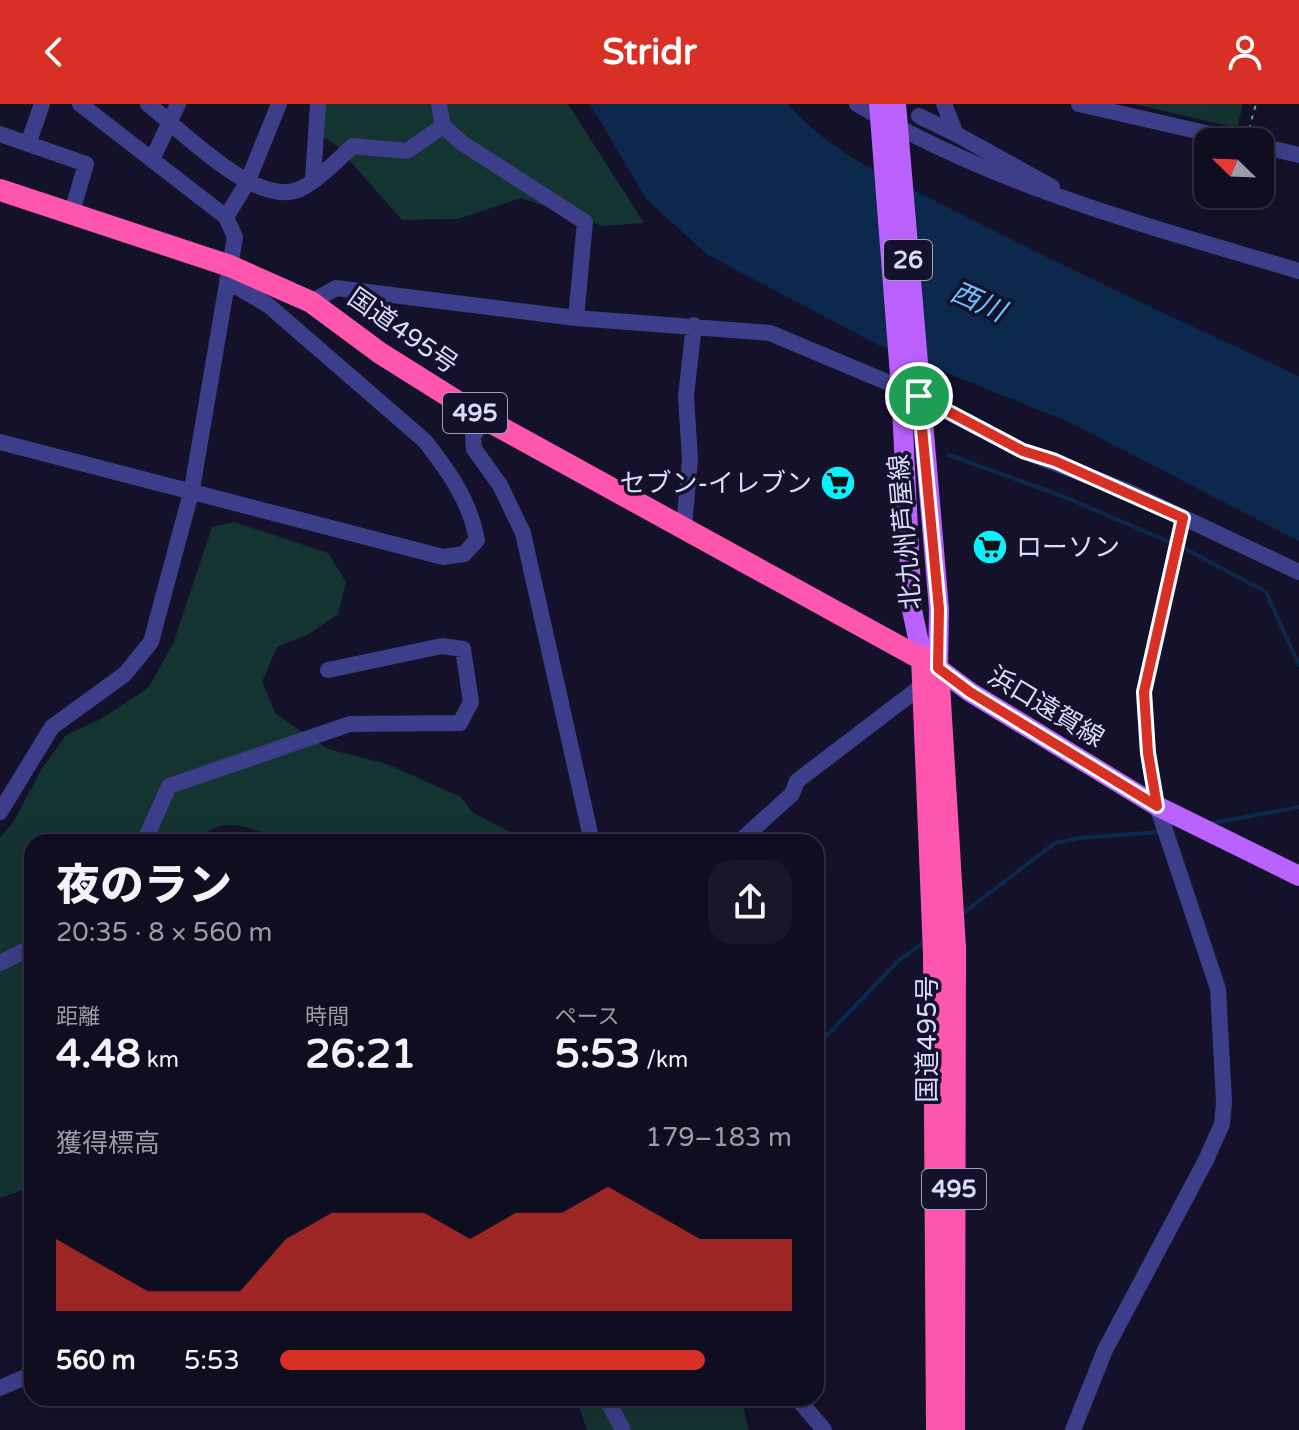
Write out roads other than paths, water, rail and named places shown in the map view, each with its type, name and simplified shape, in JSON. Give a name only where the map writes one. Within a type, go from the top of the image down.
[{"type":"highway","name":"国道495号","points":[[0,190],[311,302],[380,353],[485,419],[684,527],[928,670]]},
{"type":"highway","name":"国道495号","points":[[928,670],[954,903],[944,951],[937,1430]]},
{"type":"highway","name":"国道495号","points":[[928,670],[932,910],[944,951],[954,1430]]},
{"type":"main road","name":"北九州芦屋線","points":[[896,104],[887,124],[909,385],[912,610],[928,670]]},
{"type":"main road","name":"浜口遠賀線","points":[[928,670],[970,692],[1157,806],[1299,876]]},
{"type":"street","points":[[28,144],[42,104]]},
{"type":"street","points":[[0,812],[52,727],[125,674],[151,642],[192,489],[235,237],[226,217],[80,104]]},
{"type":"street","points":[[148,104],[247,183],[272,193],[298,190],[353,146],[407,151],[443,126]]},
{"type":"street","points":[[152,160],[178,104]]},
{"type":"street","points":[[226,217],[247,183],[279,104]]},
{"type":"street","points":[[313,180],[318,104]]},
{"type":"street","points":[[439,104],[443,126],[504,172],[585,222],[576,318]]},
{"type":"street","points":[[857,104],[887,124],[1018,183],[1095,211],[1299,271]]},
{"type":"street","points":[[944,104],[956,134]]},
{"type":"street","points":[[1079,104],[1205,128]]},
{"type":"street","points":[[919,116],[1095,211]]},
{"type":"street","points":[[0,134],[86,164],[71,215]]},
{"type":"street","points":[[1274,149],[1299,155]]},
{"type":"street","points":[[0,442],[192,489],[443,557],[464,554],[477,540],[463,496],[425,441],[229,274]]},
{"type":"street","points":[[311,302],[336,288],[576,318],[770,333],[909,385],[1023,451],[1055,461],[1299,572]]},
{"type":"street","points":[[684,527],[690,459],[686,396],[694,325]]},
{"type":"street","points":[[485,419],[473,436],[474,449],[514,509],[523,533],[590,834]]},
{"type":"street","points":[[1073,1430],[1105,1350],[1222,1124],[1224,1102],[1218,989],[1157,806],[1148,753],[1144,692],[1183,518]]},
{"type":"street","points":[[148,834],[169,786],[350,724],[460,723],[471,702],[463,649],[442,646],[328,670]]},
{"type":"street","points":[[748,834],[792,794],[797,781],[928,670]]},
{"type":"street","points":[[0,963],[24,951]]},
{"type":"street","points":[[0,1388],[24,1378]]},
{"type":"street","points":[[610,1406],[623,1430]]},
{"type":"street","points":[[804,1406],[824,1430]]},
{"type":"water","name":"西川","points":[[590,104],[788,104],[824,138],[867,166],[1085,275],[1299,376],[1299,541],[1069,422],[880,346],[708,255],[647,200]]},
{"type":"waterway","points":[[949,455],[1067,498],[1174,544]]},
{"type":"waterway","points":[[1182,547],[1266,592],[1299,665]]},
{"type":"waterway","points":[[1208,824],[1299,807]]},
{"type":"waterway","points":[[962,914],[1055,843],[1160,832]]},
{"type":"waterway","points":[[824,1039],[898,961],[926,941]]},
{"type":"place","name":"セブン-イレブン","points":[[838,483]]},
{"type":"place","name":"ローソン","points":[[990,547]]}]
